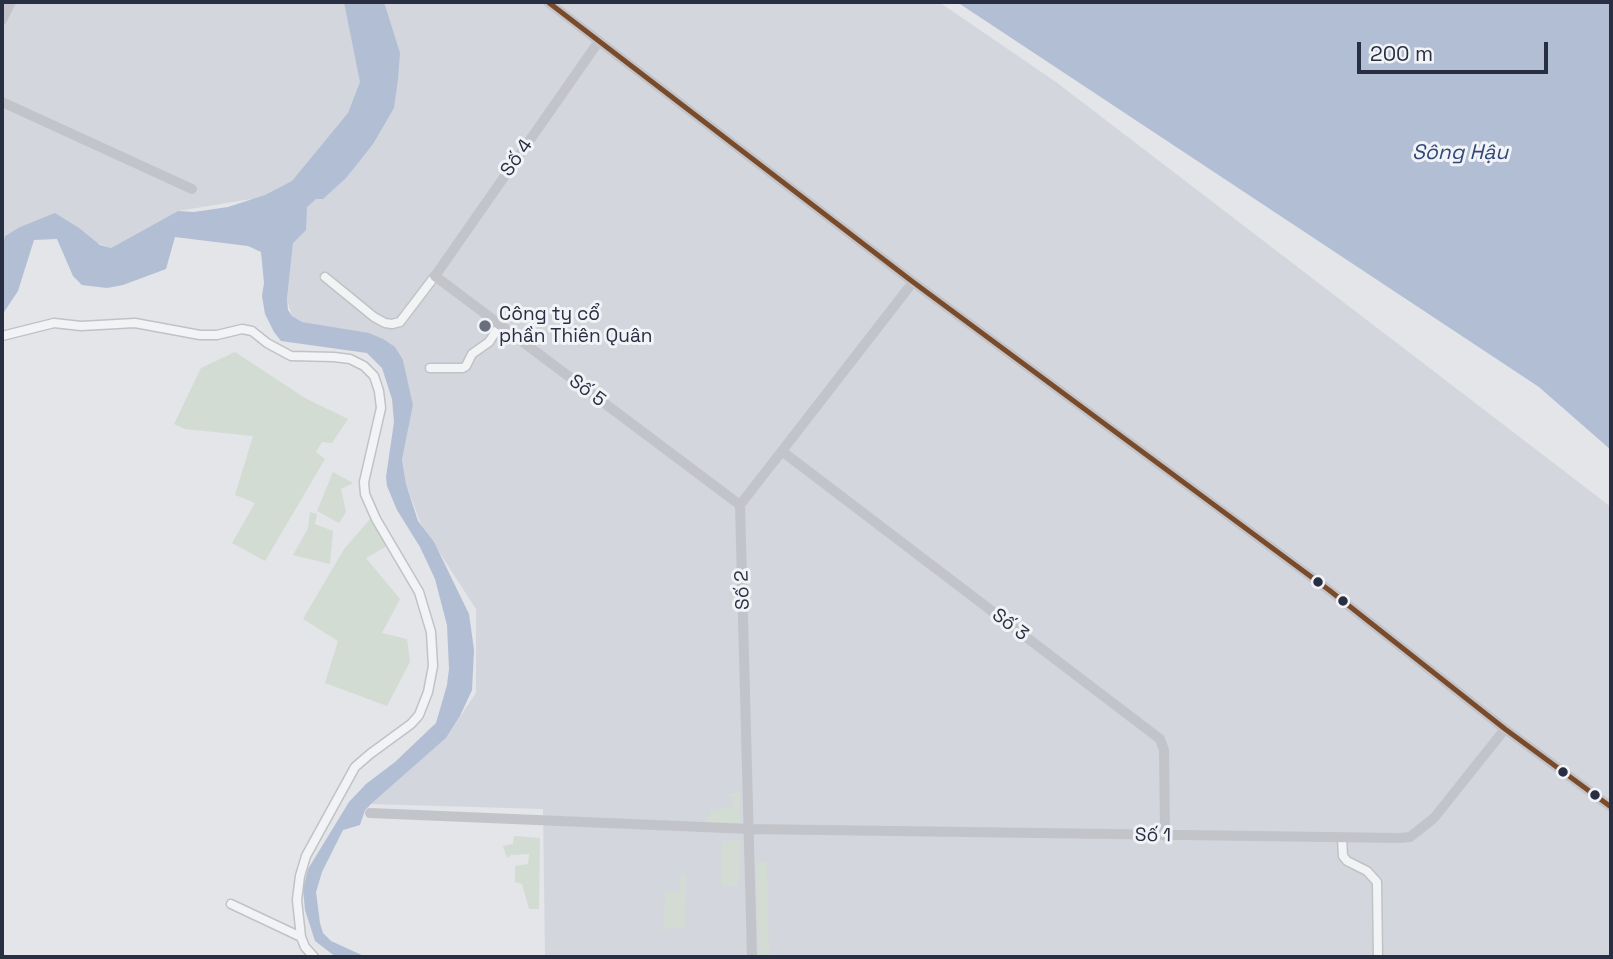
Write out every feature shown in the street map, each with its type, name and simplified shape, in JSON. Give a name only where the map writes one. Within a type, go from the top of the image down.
[{"type":"street","points":[[2,20],[11,2]]},
{"type":"street","points":[[548,2],[912,282],[1318,582],[1505,729],[1609,801]]},
{"type":"street","name":"Số 4","points":[[435,276],[599,41]]},
{"type":"street","points":[[2,102],[191,189]]},
{"type":"street","points":[[325,277],[374,317],[385,324],[391,324],[400,322],[435,276]]},
{"type":"street","name":"Số 5","points":[[435,276],[740,505]]},
{"type":"street","points":[[740,505],[912,282]]},
{"type":"street","points":[[2,337],[54,323],[81,326],[135,323],[200,335],[217,335],[242,329],[252,331],[291,356],[350,359],[364,366],[373,376],[379,391],[381,408],[364,482],[365,494],[376,519],[419,592],[431,632],[433,666],[428,692],[419,715],[355,767],[306,856],[297,900],[303,942]]},
{"type":"street","points":[[430,368],[467,366],[472,354],[489,342],[500,325]]},
{"type":"street","name":"Số 3","points":[[783,452],[1160,739],[1164,750],[1165,836]]},
{"type":"street","name":"Số 2","points":[[740,505],[752,957]]},
{"type":"street","name":"Số 1","points":[[370,813],[750,829],[1399,838],[1410,837],[1434,818],[1505,729]]},
{"type":"street","points":[[1342,838],[1343,856],[1347,861],[1367,871],[1377,882],[1378,957]]},
{"type":"street","points":[[231,904],[303,942],[314,957]]},
{"type":"shaded area","points":[[2,2],[939,2],[1056,82],[1611,507],[1611,957],[545,957],[543,809],[371,804],[446,738],[476,693],[476,609],[421,524],[406,484],[402,460],[413,405],[403,360],[292,316],[287,299],[293,243],[251,199],[178,211],[111,248],[37,221],[5,236],[2,248]]},
{"type":"shaded area","points":[[235,352],[305,398],[348,419],[332,443],[322,442],[316,452],[325,459],[265,561],[232,543],[255,503],[235,495],[253,436],[185,429],[174,424],[201,368]]},
{"type":"shaded area","points":[[333,472],[353,483],[341,489],[346,512],[339,523],[317,511]]},
{"type":"shaded area","points":[[310,512],[317,514],[315,524],[333,531],[330,564],[293,555],[308,528]]},
{"type":"shaded area","points":[[372,517],[387,546],[366,558],[400,599],[382,633],[407,639],[410,662],[387,706],[325,683],[338,641],[303,619],[344,549]]},
{"type":"shaded area","points":[[740,792],[740,823],[705,823],[712,809],[733,808],[734,797],[726,795]]},
{"type":"shaded area","points":[[514,836],[540,838],[539,909],[529,909],[522,884],[515,882],[515,866],[528,864],[529,854],[511,855],[507,858],[503,846],[513,844]]},
{"type":"shaded area","points":[[741,840],[738,885],[722,887],[722,841]]},
{"type":"shaded area","points":[[767,862],[769,957],[759,957],[756,863]]},
{"type":"shaded area","points":[[679,875],[686,875],[685,928],[664,929],[665,891],[680,891]]},
{"type":"water","points":[[344,2],[384,2],[400,53],[394,108],[373,144],[346,178],[323,199],[316,199],[307,207],[306,230],[293,243],[288,310],[302,322],[369,333],[383,339],[395,347],[403,360],[413,405],[402,460],[406,484],[418,521],[434,542],[469,614],[474,650],[472,690],[446,738],[365,810],[360,825],[343,830],[322,872],[316,892],[323,933],[331,941],[366,957],[336,957],[315,941],[305,910],[303,889],[308,869],[349,802],[436,723],[449,669],[447,625],[435,579],[420,547],[397,510],[387,486],[394,422],[392,399],[382,368],[367,353],[281,341],[265,314],[261,252],[248,246],[175,237],[166,269],[107,288],[82,285],[73,276],[57,239],[34,240],[18,291],[2,315],[2,248],[5,236],[20,227],[55,213],[100,245],[111,248],[178,211],[194,212],[228,207],[265,195],[292,181],[348,113],[360,82]]},
{"type":"water","name":"Sông Hậu","points":[[957,2],[1611,2],[1611,450],[1539,387]]},
{"type":"transit line","points":[[548,2],[913,282],[1329,590],[1505,729],[1611,807]]},
{"type":"place","name":"Công ty cổ phần Thiên Quân","points":[[485,326]]}]
